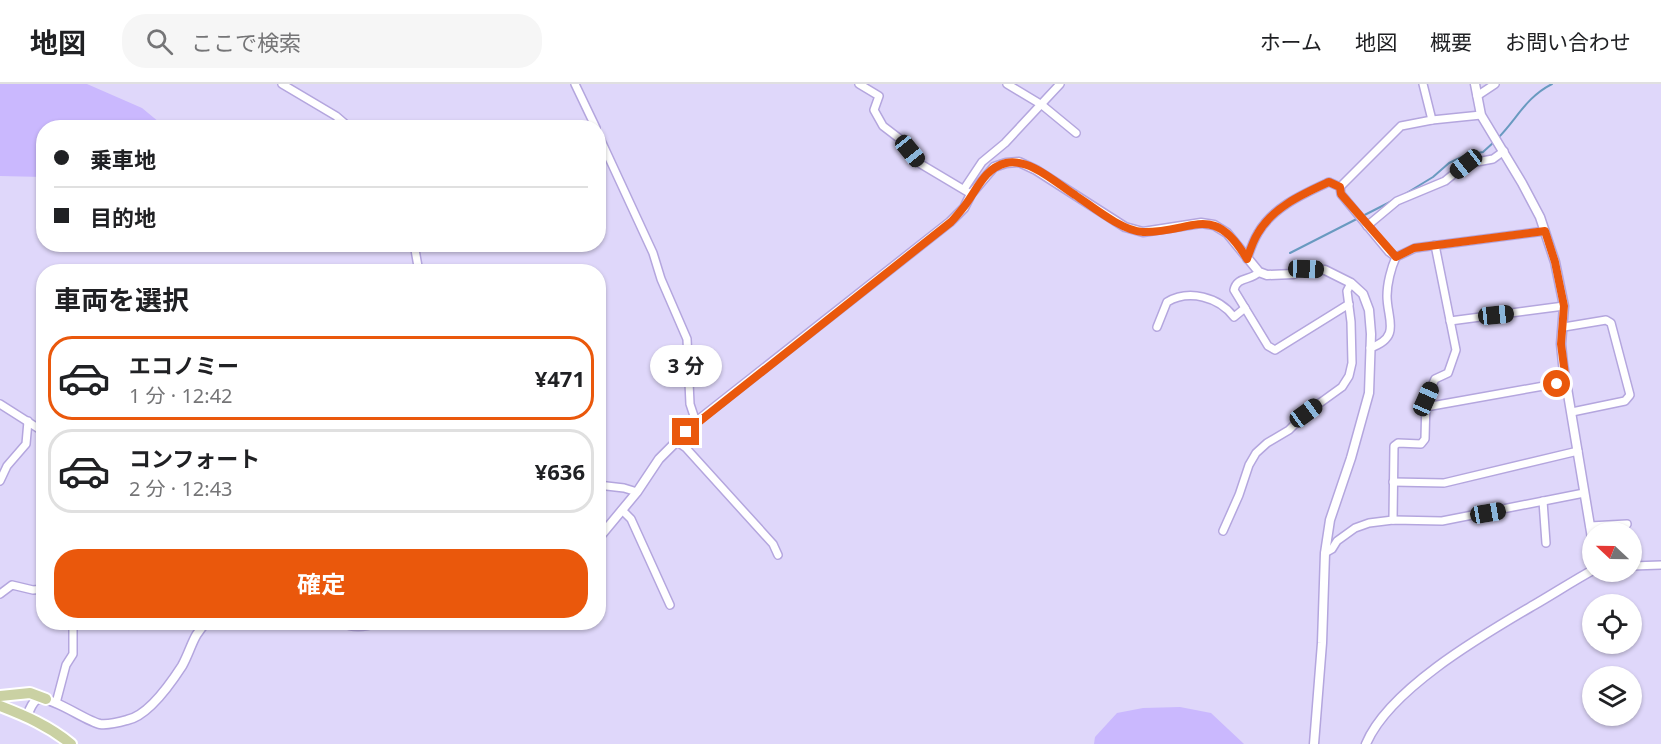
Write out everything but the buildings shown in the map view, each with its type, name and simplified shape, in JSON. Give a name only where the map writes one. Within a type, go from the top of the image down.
[{"type":"main road","points":[[0,696],[30,693],[51,701]]},
{"type":"main road","points":[[0,706],[27,716],[54,730],[71,744]]},
{"type":"street","points":[[282,84],[341,120]]},
{"type":"street","points":[[575,84],[592,120]]},
{"type":"street","points":[[859,84],[879,96],[874,110],[883,126],[900,139],[919,163],[967,192]]},
{"type":"street","points":[[1007,84],[1042,105],[1076,134]]},
{"type":"street","points":[[606,529],[637,492],[658,459],[696,422],[951,222],[964,208],[967,192],[982,162],[1005,143],[1060,84]]},
{"type":"street","points":[[1423,84],[1432,120]]},
{"type":"street","points":[[1475,84],[1481,115],[1522,183],[1545,231],[1555,262],[1564,306],[1561,344],[1566,382],[1589,522]]},
{"type":"street","points":[[1477,96],[1495,84]]},
{"type":"street","points":[[1340,187],[1401,126],[1481,115]]},
{"type":"street","points":[[606,151],[653,253],[661,279],[687,339],[690,404],[696,422]]},
{"type":"street","points":[[1367,226],[1397,201],[1445,181],[1466,164],[1493,159],[1504,152]]},
{"type":"street","points":[[967,192],[994,167],[1019,162],[1036,170],[1125,227],[1143,232],[1201,223],[1214,225],[1239,244],[1247,259],[1259,272],[1293,274],[1306,269],[1325,270],[1351,283],[1363,294],[1369,310],[1369,393],[1366,409],[1330,520],[1325,552],[1322,643],[1314,744]]},
{"type":"street","points":[[1247,259],[1256,235],[1282,207],[1329,182],[1340,187]]},
{"type":"street","points":[[1340,187],[1341,194],[1396,257]]},
{"type":"street","points":[[1396,257],[1414,248],[1545,231]]},
{"type":"street","points":[[1393,520],[1394,446],[1398,443],[1421,444],[1425,439],[1426,399],[1435,379],[1448,373],[1456,350],[1435,245]]},
{"type":"street","points":[[1370,348],[1386,340],[1391,330],[1387,296],[1396,257]]},
{"type":"street","points":[[1259,272],[1254,277],[1240,280],[1234,290],[1268,346],[1275,350],[1349,304]]},
{"type":"street","points":[[1223,531],[1256,453],[1289,430],[1306,413],[1342,387],[1349,376],[1352,363],[1351,322],[1347,291],[1351,283]]},
{"type":"street","points":[[1157,327],[1167,302],[1192,294],[1226,306],[1234,317],[1245,308]]},
{"type":"street","points":[[1450,321],[1564,306]]},
{"type":"street","points":[[1564,327],[1606,320],[1611,323],[1630,395],[1625,401],[1572,412]]},
{"type":"street","points":[[1426,407],[1566,382]]},
{"type":"street","points":[[0,404],[36,426]]},
{"type":"street","points":[[0,481],[7,466],[26,444],[28,421]]},
{"type":"street","points":[[676,441],[686,448],[773,544],[778,555]]},
{"type":"street","points":[[1393,482],[1444,483],[1578,451]]},
{"type":"street","points":[[606,486],[637,492]]},
{"type":"street","points":[[1325,552],[1332,549],[1338,541],[1355,528],[1369,523],[1393,520],[1442,521],[1584,493]]},
{"type":"street","points":[[1543,501],[1546,543]]},
{"type":"street","points":[[622,510],[631,519],[670,604]]},
{"type":"street","points":[[1642,566],[1661,565]]},
{"type":"street","points":[[1366,744],[1387,712],[1436,668],[1472,643],[1582,577]]},
{"type":"street","points":[[0,594],[12,585],[36,590]]},
{"type":"street","points":[[51,701],[73,654],[73,630]]},
{"type":"street","points":[[27,716],[38,699],[51,701],[72,713],[102,724],[129,720],[138,716],[158,699],[182,665],[199,630]]},
{"type":"shaded area","points":[[0,84],[87,84],[142,108],[157,120],[36,120],[36,177],[0,176]]},
{"type":"shaded area","points":[[1180,707],[1211,713],[1244,744],[1094,744],[1095,737],[1117,713],[1143,708]]},
{"type":"waterway","points":[[1498,138],[1528,102],[1552,84]]},
{"type":"waterway","points":[[1405,194],[1433,177],[1449,163],[1466,155],[1483,152],[1494,142]]},
{"type":"waterway","points":[[1290,253],[1392,201]]},
{"type":"route","points":[[686,432],[951,222],[994,167],[1019,162],[1036,170],[1125,227],[1143,232],[1201,223],[1214,225],[1239,244],[1247,259],[1256,235],[1282,207],[1329,182],[1340,187],[1341,194],[1389,252],[1396,257],[1414,248],[1545,231],[1555,262],[1564,306],[1561,344],[1566,382],[1557,384]]}]
